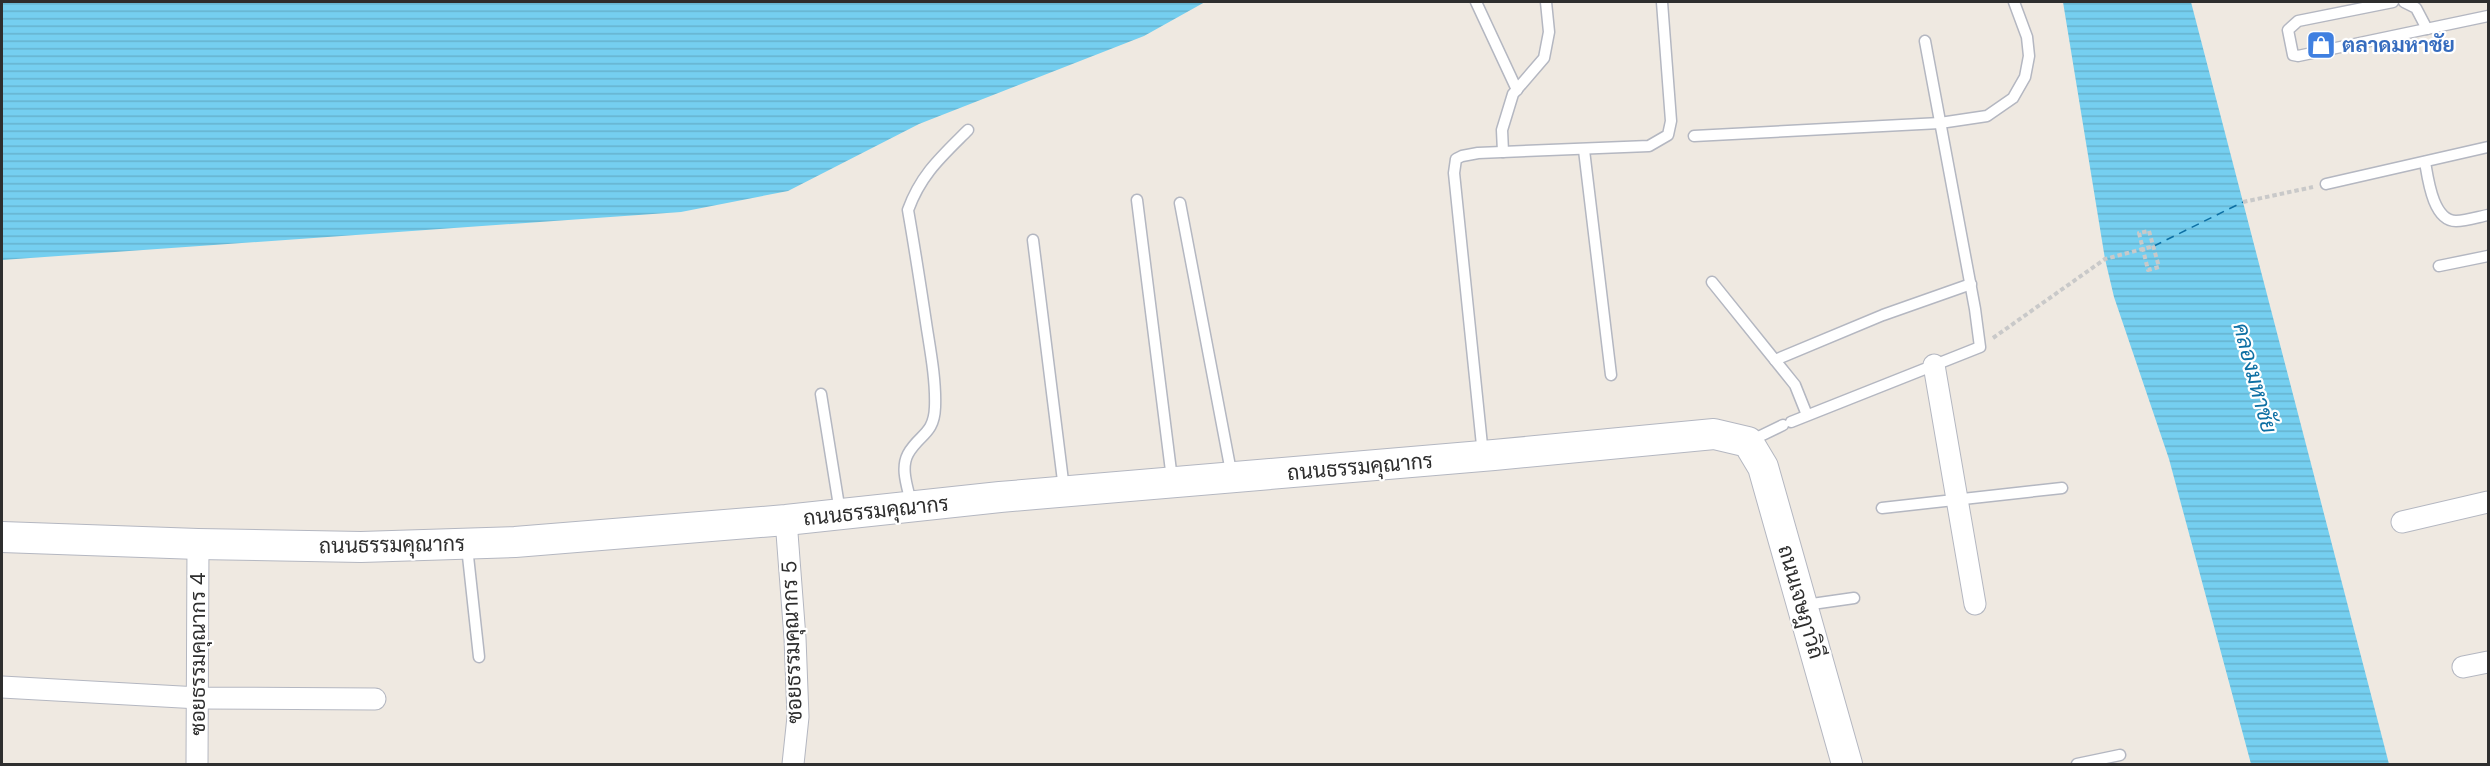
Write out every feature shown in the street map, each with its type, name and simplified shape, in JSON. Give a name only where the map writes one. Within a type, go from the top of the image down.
[{"type":"street","points":[[1934,365],[1959,500],[1975,604]]},
{"type":"street","name":"ถนนธรรมคุณากร","points":[[2,537],[362,547],[515,542],[786,520],[1064,492],[1714,434],[1748,442]]},
{"type":"street","name":"ถนนเจษฎาวิถี","points":[[1748,442],[1757,453],[1763,467],[1847,765]]},
{"type":"street","points":[[2402,522],[2488,502]]},
{"type":"street","name":"ซอยธรรมคุณากร 5","points":[[786,520],[795,638],[798,717],[793,765]]},
{"type":"street","name":"ซอยธรรมคุณากร 4","points":[[197,765],[198,544]]},
{"type":"street","points":[[2463,667],[2488,662]]},
{"type":"street","points":[[2,687],[199,698],[375,699]]},
{"type":"lane","points":[[1476,2],[1517,90]]},
{"type":"lane","points":[[1503,152],[1502,130],[1513,94],[1544,58],[1549,32],[1546,2]]},
{"type":"lane","points":[[1483,456],[1454,173],[1456,159],[1462,156],[1503,152],[1648,146],[1668,135],[1671,121],[1662,2]]},
{"type":"lane","points":[[1694,136],[1940,123],[1987,117],[2004,106],[2018,92],[2025,77],[2029,56],[2026,37],[2014,2]]},
{"type":"lane","points":[[2393,2],[2298,21],[2288,30],[2293,55],[2298,56],[2488,16]]},
{"type":"lane","points":[[2404,2],[2416,8],[2427,29]]},
{"type":"lane","points":[[1748,442],[1787,423],[1980,347],[1971,284],[1925,42]]},
{"type":"lane","points":[[912,507],[905,472],[908,454],[929,430],[934,417],[935,403],[930,349],[908,210],[914,194],[931,166],[968,130]]},
{"type":"lane","points":[[2326,184],[2488,147]]},
{"type":"lane","points":[[1584,150],[1611,375]]},
{"type":"lane","points":[[2425,162],[2436,208],[2448,219],[2455,221],[2488,215]]},
{"type":"lane","points":[[1137,200],[1173,482]]},
{"type":"lane","points":[[1180,203],[1232,477]]},
{"type":"lane","points":[[1033,240],[1064,492]]},
{"type":"lane","points":[[2439,266],[2488,256]]},
{"type":"lane","points":[[1712,282],[1795,385],[1807,415]]},
{"type":"lane","points":[[1774,360],[1883,315],[1971,284]]},
{"type":"lane","points":[[821,394],[841,514]]},
{"type":"lane","points":[[1882,508],[2062,488]]},
{"type":"lane","points":[[466,544],[479,657]]},
{"type":"lane","points":[[1802,606],[1854,598]]},
{"type":"lane","points":[[2077,765],[2120,755]]},
{"type":"path","points":[[2243,202],[2326,184]]},
{"type":"path","points":[[2149,231],[2154,246],[2159,267],[2148,270],[2139,233],[2149,231]]},
{"type":"path","points":[[1980,347],[2105,259],[2154,246]]},
{"type":"water","points":[[2,2],[1205,2],[1144,36],[919,124],[788,191],[681,212],[2,260]]},
{"type":"water","name":"คลองมหาชัย","points":[[2063,2],[2191,2],[2389,764],[2251,764],[2169,459],[2114,297],[2105,259]]},
{"type":"ferry route","points":[[2154,246],[2243,202]]},
{"type":"place","name":"ตลาดมหาชัย","points":[[2321,45]]}]
